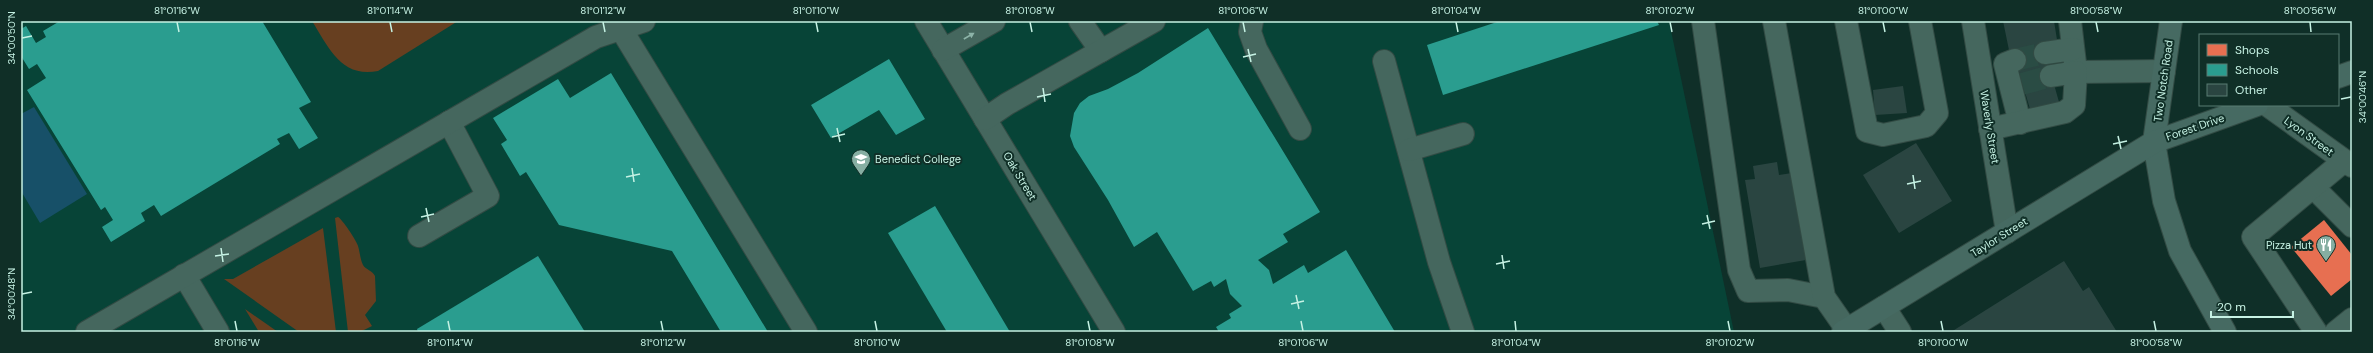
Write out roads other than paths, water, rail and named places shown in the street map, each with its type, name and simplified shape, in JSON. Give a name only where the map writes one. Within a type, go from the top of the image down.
[{"type":"main road","name":"Two Notch Road","points":[[2172,21],[2154,142],[2164,201],[2180,251],[2226,332]]},
{"type":"main road","points":[[2339,77],[2352,72]]},
{"type":"main road","name":"Forest Drive","points":[[2154,142],[2255,106]]},
{"type":"main road","name":"Taylor Street","points":[[1845,331],[2154,142]]},
{"type":"street","points":[[87,332],[596,37],[644,21]]},
{"type":"street","name":"Oak Street","points":[[926,21],[1114,332]]},
{"type":"street","points":[[943,50],[994,21]]},
{"type":"street","points":[[1080,21],[1101,51]]},
{"type":"street","points":[[985,119],[1007,104],[1154,21]]},
{"type":"street","points":[[1252,21],[1250,32],[1256,49],[1300,129]]},
{"type":"street","points":[[1703,21],[1739,270],[1748,291],[1788,290],[1824,297]]},
{"type":"street","points":[[1774,21],[1824,297],[1845,331]]},
{"type":"street","points":[[1846,21],[1867,131],[1882,135],[1926,126],[1937,113],[1920,21]]},
{"type":"street","name":"Waverly Street","points":[[1973,21],[2007,232]]},
{"type":"street","points":[[1990,129],[2065,112],[2074,105],[2076,72],[2070,21]]},
{"type":"street","points":[[621,29],[806,332]]},
{"type":"street","points":[[2045,52],[2073,49]]},
{"type":"street","points":[[1384,61],[1439,262],[1463,332]]},
{"type":"street","points":[[1981,69],[2010,62],[2016,86],[2020,123]]},
{"type":"street","points":[[2051,76],[2076,72],[2164,71]]},
{"type":"street","name":"Lyon Street","points":[[2268,106],[2348,164]]},
{"type":"street","points":[[419,236],[488,196],[449,122]]},
{"type":"street","points":[[1409,150],[1463,134]]},
{"type":"street","points":[[2316,332],[2253,237],[2313,187],[2348,164]]},
{"type":"street","points":[[2313,187],[2352,226]]},
{"type":"street","points":[[184,275],[218,332]]},
{"type":"street","points":[[1884,308],[1900,332]]},
{"type":"street","points":[[2336,332],[2352,319]]},
{"type":"water","points":[[34,107],[87,194],[40,223],[21,191],[21,114]]},
{"type":"tunnel","points":[[2015,60],[2045,53]]},
{"type":"tunnel","points":[[2022,84],[2051,76]]},
{"type":"place","name":"Benedict College","points":[[861,176]]},
{"type":"place","name":"Pizza Hut","points":[[2326,262]]}]
